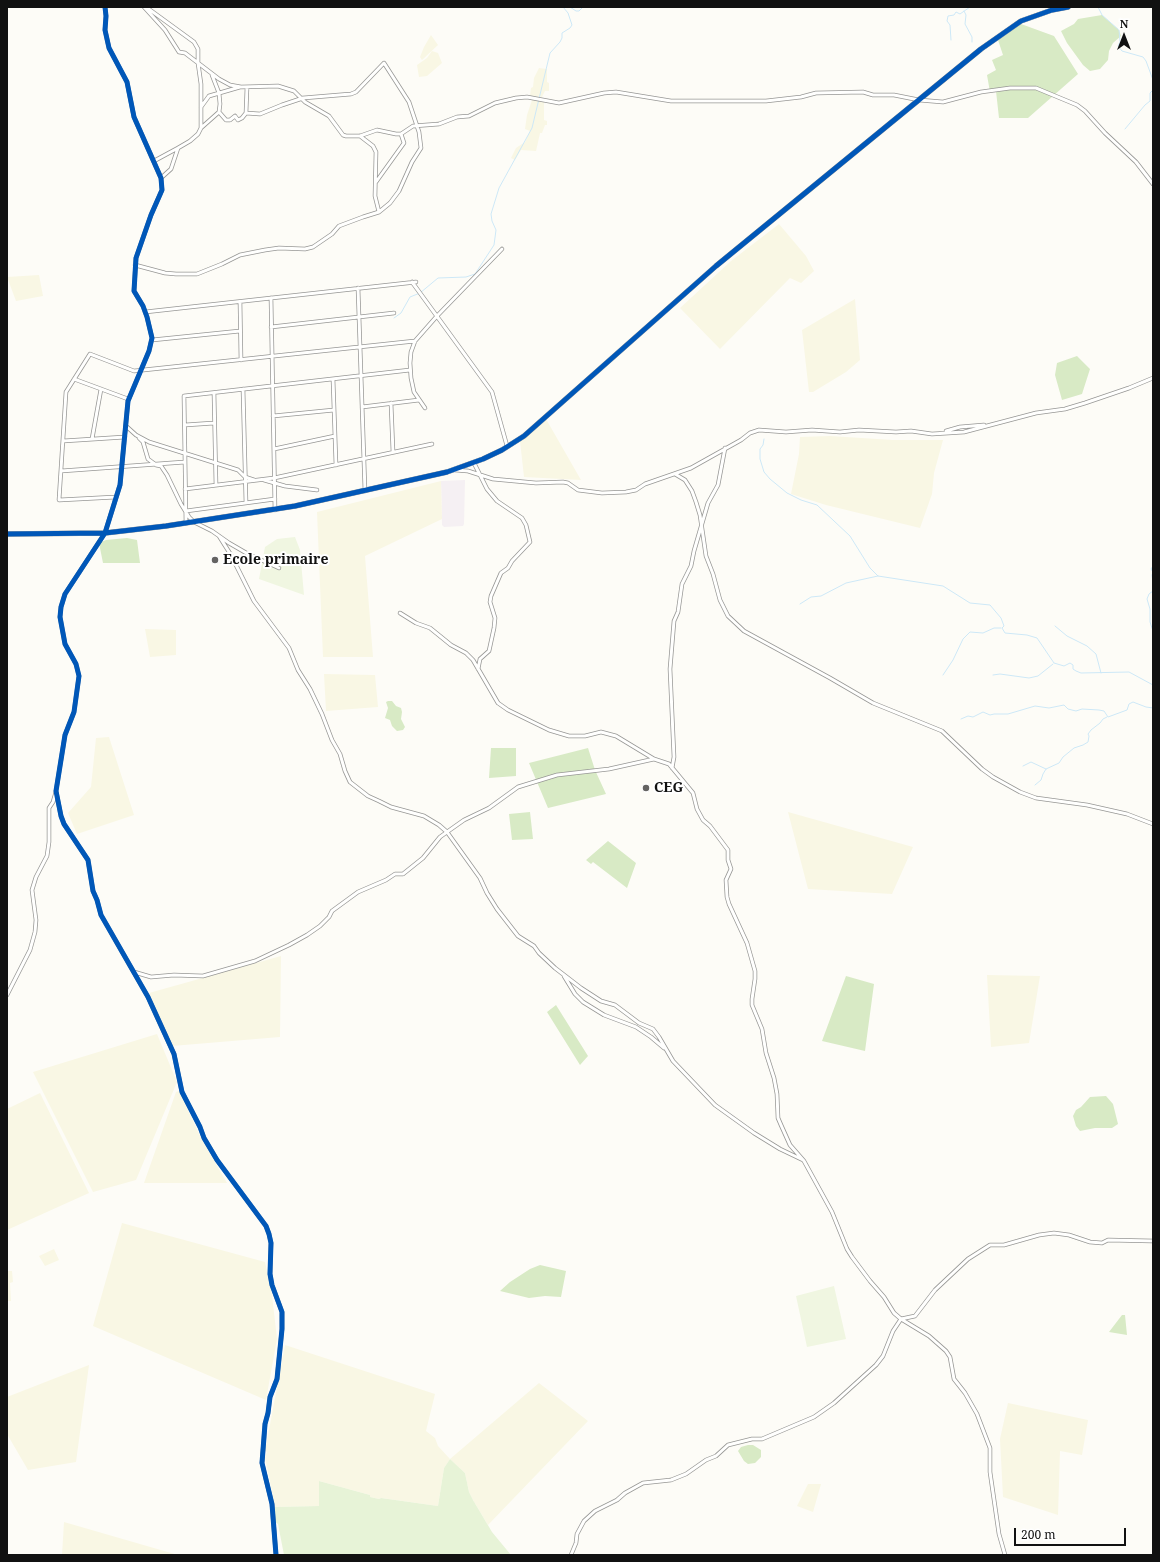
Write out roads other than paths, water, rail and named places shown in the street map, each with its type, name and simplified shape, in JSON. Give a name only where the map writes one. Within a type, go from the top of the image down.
[{"type":"street","points":[[7,995],[30,950],[35,932],[36,920],[32,890],[36,877],[47,856],[49,842],[49,808],[53,802],[56,791],[65,735],[74,712],[79,676],[76,664],[65,644],[60,617],[61,607],[65,594],[105,533],[120,485],[128,399],[141,371],[152,340],[145,312],[134,291],[135,265],[140,245],[151,215],[161,194],[161,178],[134,117],[128,82],[109,48],[105,30],[105,7]]},
{"type":"street","points":[[145,7],[194,42],[198,49],[201,84],[201,128]]},
{"type":"street","points":[[145,7],[165,30],[179,52],[186,53],[212,75],[230,85],[241,87],[285,87],[294,91],[308,104],[329,116],[343,135],[360,136],[377,130],[402,134],[408,128],[416,125],[439,124],[457,117],[469,116],[495,103],[512,98],[527,97],[559,103],[604,93],[616,92],[671,101],[777,100],[807,96],[816,93],[863,92],[874,95],[894,95],[919,100],[943,102],[981,92],[1010,88],[1040,88],[1085,110],[1105,133],[1136,162],[1153,184]]},
{"type":"street","points":[[7,534],[105,533],[166,526],[275,510],[455,470],[507,446],[524,436],[716,266],[981,49],[1021,21],[1052,10],[1068,7]]},
{"type":"street","points":[[135,265],[176,274],[197,274],[240,255],[279,248],[308,249],[332,234],[339,226],[379,212],[390,203],[400,191],[412,162],[421,148],[421,140],[407,99],[384,64],[356,92],[350,94],[303,98],[282,104],[260,114],[246,113]]},
{"type":"street","points":[[154,161],[190,141],[218,112],[220,104],[219,93],[212,75]]},
{"type":"street","points":[[201,107],[209,96],[241,87]]},
{"type":"street","points":[[218,112],[223,118],[228,120],[235,116],[240,120],[246,113],[247,87]]},
{"type":"street","points":[[376,182],[404,143],[402,134]]},
{"type":"street","points":[[360,136],[372,146],[376,152],[375,196],[379,212]]},
{"type":"street","points":[[161,178],[170,169],[178,148]]},
{"type":"street","points":[[425,408],[414,392],[410,370],[411,352],[415,341],[502,249]]},
{"type":"street","points":[[145,312],[414,282],[492,392],[507,446]]},
{"type":"street","points":[[358,288],[365,491]]},
{"type":"street","points":[[271,298],[275,510]]},
{"type":"street","points":[[240,302],[241,360]]},
{"type":"street","points":[[271,327],[394,313]]},
{"type":"street","points":[[152,340],[240,331]]},
{"type":"street","points":[[116,497],[59,500],[66,392],[90,354],[134,371],[141,371],[415,341]]},
{"type":"street","points":[[186,523],[184,396],[410,370]]},
{"type":"street","points":[[455,470],[468,471],[493,479],[536,483],[563,482],[568,483],[578,490],[609,493],[626,492],[636,490],[645,484],[691,468],[741,440],[750,433],[760,430],[840,432],[859,430],[939,433],[964,432],[1084,403],[1129,388],[1153,378]]},
{"type":"street","points":[[74,379],[128,399]]},
{"type":"street","points":[[333,379],[336,465]]},
{"type":"street","points":[[92,439],[102,389]]},
{"type":"street","points":[[243,389],[246,503]]},
{"type":"street","points":[[214,393],[216,485]]},
{"type":"street","points":[[362,407],[419,400]]},
{"type":"street","points":[[391,403],[393,452]]},
{"type":"street","points":[[273,416],[334,410]]},
{"type":"street","points":[[185,425],[214,423]]},
{"type":"street","points":[[126,426],[143,442],[148,459],[161,466],[186,511],[194,522],[248,554],[279,568]]},
{"type":"street","points":[[136,435],[149,442],[185,452],[238,470],[245,476],[301,489],[317,490]]},
{"type":"street","points":[[274,449],[335,436]]},
{"type":"street","points":[[63,441],[125,437]]},
{"type":"street","points":[[185,489],[274,478],[432,444]]},
{"type":"street","points":[[672,768],[674,757],[670,669],[674,621],[678,612],[682,584],[691,566],[694,550],[708,503],[718,485],[726,448]]},
{"type":"street","points":[[61,472],[185,462]]},
{"type":"street","points":[[474,462],[487,489],[497,500],[522,518],[526,525],[530,542],[512,561],[508,568],[501,573],[491,596],[490,602],[495,618],[494,628],[489,651],[480,659],[478,669]]},
{"type":"street","points":[[675,474],[685,480],[692,491],[700,515],[706,556],[713,574],[720,600],[728,616],[744,631],[873,703],[942,731],[992,777],[1020,792],[1036,798],[1087,805],[1127,814],[1153,824]]},
{"type":"street","points":[[186,511],[274,499]]},
{"type":"street","points":[[218,536],[231,555],[254,601],[289,648],[298,670],[310,689],[322,714],[332,740],[340,754],[350,782],[368,796],[391,807],[424,816],[447,832],[456,847],[480,878],[487,893],[505,920],[518,936],[534,946],[539,953],[562,974],[601,1001],[614,1005],[639,1023],[653,1029],[659,1036],[665,1050]]},
{"type":"street","points":[[400,613],[416,623],[430,628],[451,645],[466,653],[478,669],[498,704],[533,723],[569,736],[585,736],[601,732],[616,736],[654,759],[669,764],[693,793],[697,809],[703,820],[710,826],[728,850],[728,860],[731,869],[726,880],[727,897],[747,943],[755,971],[752,1006],[762,1029],[766,1053],[774,1078],[777,1094],[778,1118],[790,1145],[804,1161],[832,1212],[847,1249],[870,1281],[901,1319],[929,1336],[946,1351],[950,1357],[954,1380],[965,1393],[977,1414],[990,1448],[990,1472],[999,1534],[1005,1555]]},
{"type":"street","points":[[134,972],[152,977],[174,975],[203,976],[255,961],[290,945],[320,926],[329,917],[332,911],[353,895],[386,880],[395,874],[403,874],[426,855],[440,837],[464,820],[489,808],[514,789],[530,782],[557,775],[609,769],[654,759]]},
{"type":"street","points":[[56,791],[64,824],[88,860],[93,891],[101,916],[148,997],[174,1054],[182,1092],[204,1138],[217,1160],[266,1226],[269,1234],[271,1243],[270,1274],[272,1285],[282,1312],[282,1329],[277,1379],[270,1397],[265,1424],[262,1463],[272,1504],[276,1555]]},
{"type":"street","points":[[562,974],[575,994],[583,1002],[604,1015],[636,1027],[651,1036],[665,1050],[679,1068],[715,1105],[745,1125],[754,1133],[780,1149],[804,1161]]},
{"type":"street","points":[[571,1555],[576,1543],[577,1534],[584,1521],[595,1511],[617,1500],[625,1492],[643,1483],[671,1480],[686,1474],[706,1460],[716,1456],[728,1445],[752,1439],[762,1439],[814,1417],[834,1403],[876,1365],[883,1356],[893,1331],[901,1319],[915,1316],[935,1290],[968,1259],[990,1245],[1004,1245],[1039,1235],[1054,1233],[1069,1235],[1090,1242],[1102,1243],[1108,1240],[1153,1241]]},
{"type":"waterway","points":[[394,318],[401,313],[410,297],[420,293],[438,278],[466,277],[475,274],[494,245],[496,230],[491,214],[499,188],[532,128],[550,53],[560,42],[562,33],[572,25],[568,13],[563,7]]},
{"type":"waterway","points":[[570,7],[576,11],[579,11],[583,7]]},
{"type":"waterway","points":[[951,40],[950,25],[947,21],[948,16],[954,15],[956,12],[960,14],[970,7]]},
{"type":"waterway","points":[[1098,7],[1102,15],[1119,30],[1120,42],[1118,46],[1122,51],[1143,57],[1153,80]]},
{"type":"waterway","points":[[964,11],[966,15],[965,24],[972,37],[972,42]]},
{"type":"waterway","points":[[1125,129],[1150,101],[1150,93],[1153,90]]},
{"type":"waterway","points":[[764,439],[763,445],[760,449],[760,459],[764,472],[787,493],[801,500],[817,505],[850,536],[870,568],[878,576],[943,586],[970,603],[990,605],[1001,618],[1004,626],[1002,628],[1005,633],[1027,635],[1037,638],[1054,663],[1064,666],[1070,663],[1073,665],[1073,669],[1081,673],[1129,672],[1153,685]]},
{"type":"waterway","points":[[1153,566],[1151,569],[1153,572],[1153,583]]},
{"type":"waterway","points":[[800,604],[811,597],[821,596],[846,583],[878,576]]},
{"type":"waterway","points":[[1153,591],[1149,594],[1147,599],[1150,609],[1150,622],[1153,631]]},
{"type":"waterway","points":[[1055,626],[1067,636],[1087,646],[1096,654],[1101,673]]},
{"type":"waterway","points":[[943,675],[953,660],[963,639],[970,632],[983,633],[994,628],[1001,628]]},
{"type":"waterway","points":[[993,675],[1000,674],[1029,678],[1038,676],[1053,664]]},
{"type":"waterway","points":[[961,719],[968,716],[973,717],[983,712],[990,715],[1008,714],[1035,706],[1049,708],[1064,705],[1068,709],[1076,711],[1082,709],[1099,710],[1104,711],[1108,717],[1127,710],[1129,704],[1133,702],[1153,708]]},
{"type":"waterway","points":[[1035,785],[1041,780],[1046,769],[1059,763],[1063,757],[1074,748],[1088,742],[1088,734],[1091,730],[1107,717]]},
{"type":"waterway","points":[[1023,766],[1031,762],[1046,769]]},
{"type":"place","name":"Ecole primaire","points":[[215,560]]},
{"type":"place","name":"CEG","points":[[646,788]]}]
